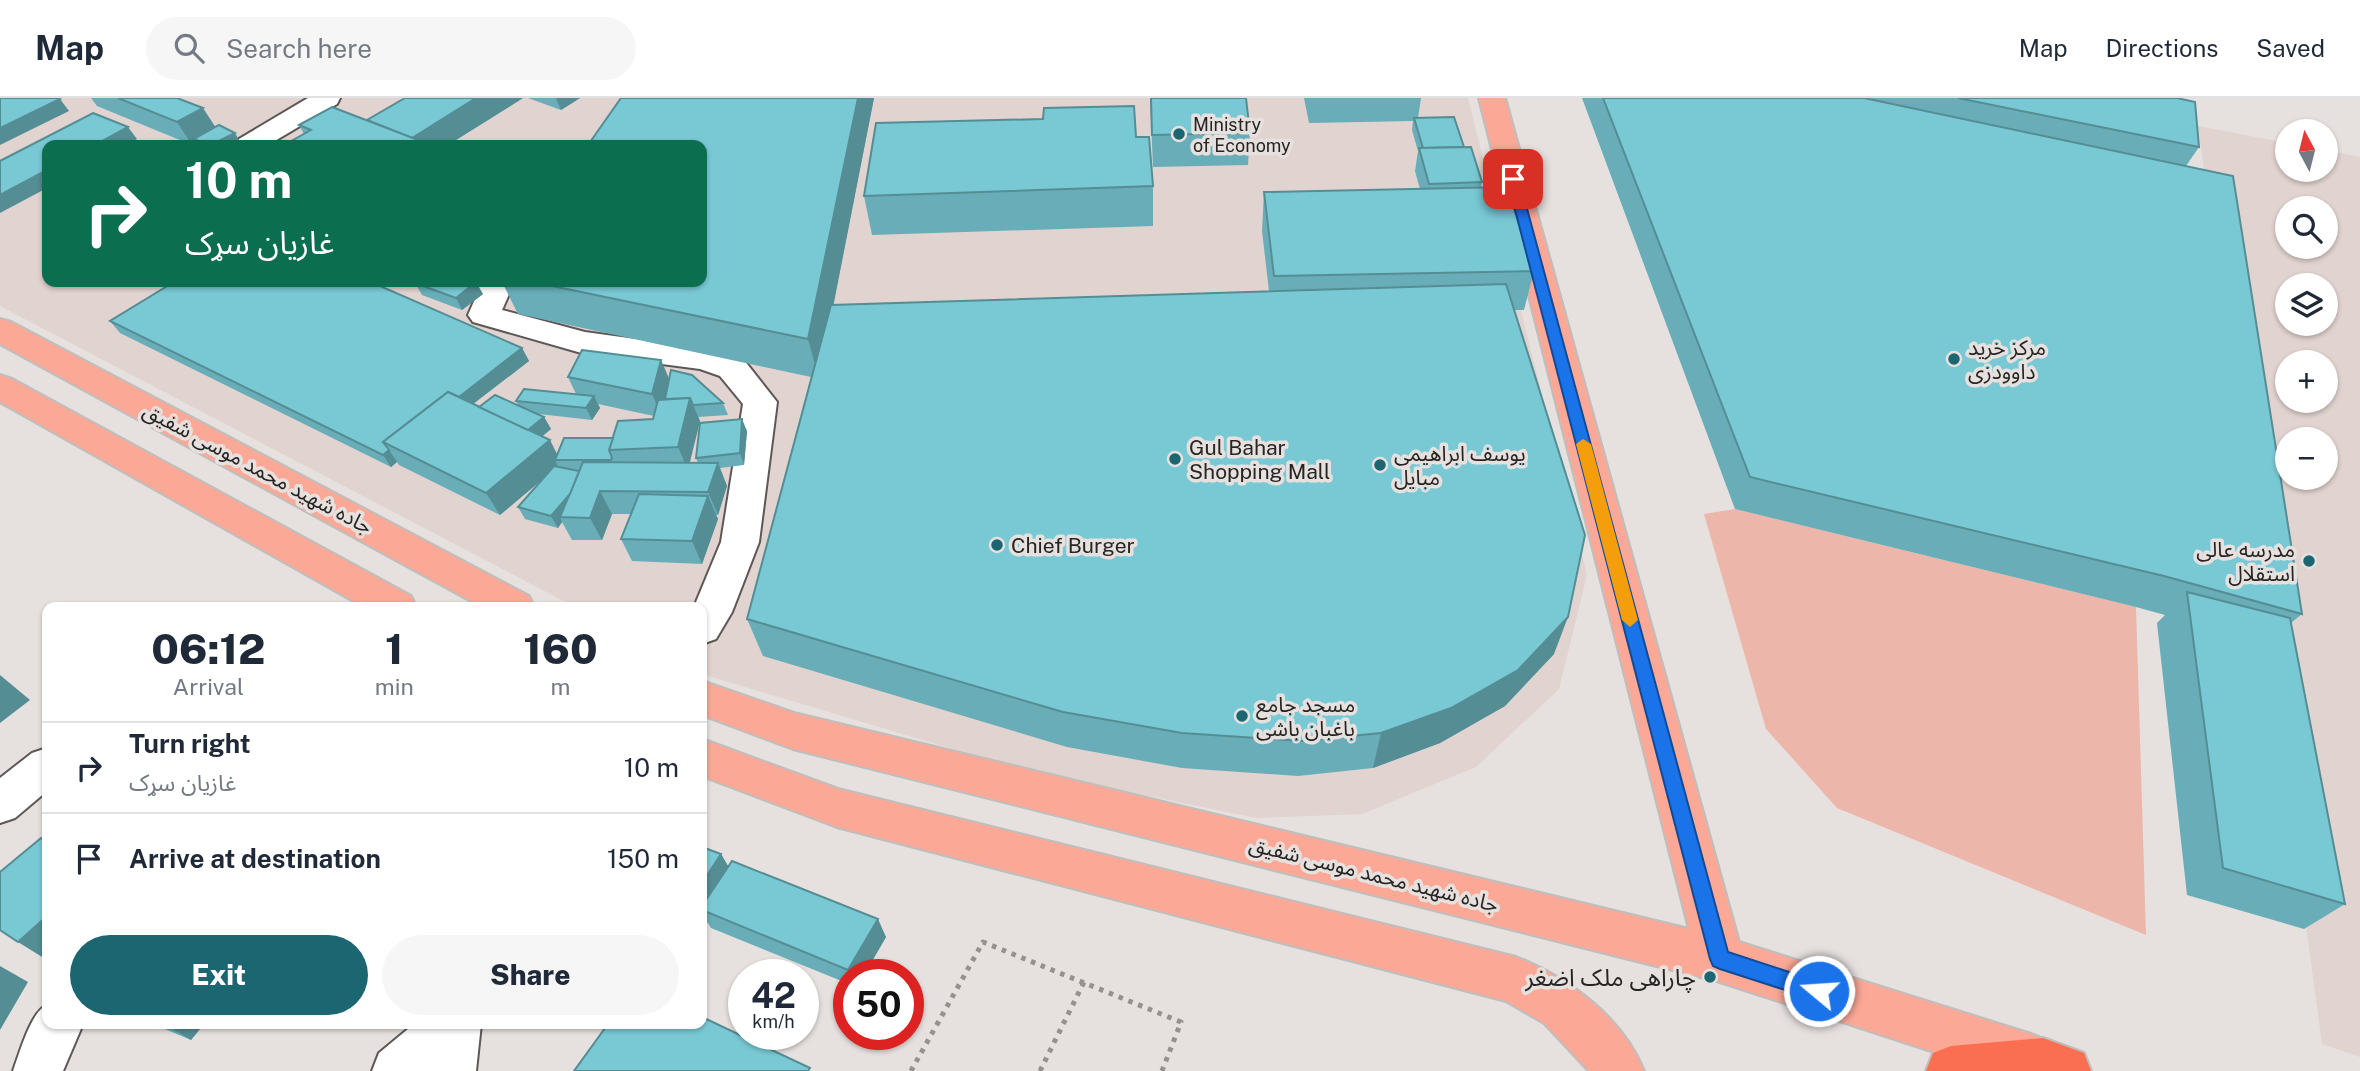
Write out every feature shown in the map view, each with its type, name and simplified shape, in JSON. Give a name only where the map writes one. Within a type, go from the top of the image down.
[{"type":"highway","points":[[1951,1071],[2054,1067]]},
{"type":"main road","points":[[1492,98],[1720,959]]},
{"type":"main road","name":"جاده شهید محمد موسی شفیق","points":[[0,330],[506,602]]},
{"type":"main road","points":[[0,387],[388,602]]},
{"type":"main road","name":"جاده شهید محمد موسی شفیق","points":[[707,700],[793,732],[1720,959],[2054,1067]]},
{"type":"main road","points":[[707,759],[837,808],[1516,980],[1561,1006],[1611,1058],[1619,1071]]},
{"type":"lane","points":[[257,140],[327,98]]},
{"type":"lane","points":[[496,287],[484,315],[585,343],[704,358],[732,368],[760,402],[740,542],[707,620]]},
{"type":"lane","points":[[0,804],[42,770]]},
{"type":"lane","points":[[38,1071],[57,1029]]},
{"type":"lane","points":[[397,1071],[445,1029]]},
{"type":"lane","points":[[451,1071],[456,1029]]},
{"type":"path","points":[[911,1071],[984,942],[1181,1022],[1162,1071]]},
{"type":"path","points":[[1040,1071],[1084,982]]},
{"type":"shaded area","points":[[0,98],[1468,98],[1587,575],[1559,689],[1476,767],[1362,814],[1256,818],[1026,771],[707,676],[707,602],[565,602],[0,306]]},
{"type":"shaded area","name":"مدرسه عالی استقلال","points":[[2198,126],[2275,141],[2275,182],[2338,182],[2338,152],[2360,157],[2360,1057],[2322,1044]]},
{"type":"shaded area","points":[[1735,509],[2136,607],[2146,935],[1837,808],[1766,729],[1704,514]]},
{"type":"building","points":[[0,98],[58,98],[60,99],[0,128]]},
{"type":"building","points":[[118,98],[177,98],[203,108],[177,122]]},
{"type":"building","points":[[405,98],[476,98],[412,138],[367,120]]},
{"type":"building","points":[[621,98],[858,98],[808,339],[557,287],[707,287],[707,140],[592,140]]},
{"type":"building","points":[[1151,98],[1246,98],[1250,133],[1152,135]]},
{"type":"building","name":"مرکز خرید داوودزی","points":[[1603,98],[1864,98],[2233,176],[2275,443],[2275,490],[2282,490],[2302,614],[2164,576],[1750,477]]},
{"type":"building","points":[[1958,98],[2177,98],[2195,102],[2199,147]]},
{"type":"building","points":[[1134,106],[1136,137],[1149,137],[1153,186],[864,196],[876,123],[1043,119],[1044,108]]},
{"type":"building","points":[[332,107],[418,140],[293,140],[311,130],[299,125]]},
{"type":"building","points":[[93,113],[128,127],[104,140],[42,140],[42,173],[0,195],[0,161]]},
{"type":"building","points":[[1454,117],[1464,147],[1423,148],[1414,118]]},
{"type":"building","points":[[219,125],[235,133],[221,140],[194,139]]},
{"type":"building","points":[[1471,147],[1482,182],[1429,184],[1419,148]]},
{"type":"building","points":[[1507,187],[1534,271],[1274,276],[1264,192]]},
{"type":"building","name":"Gul Bahar Shopping Mall","points":[[1506,284],[1585,535],[1568,617],[1518,670],[1451,708],[1381,733],[1302,741],[1182,733],[1063,712],[747,619],[831,305]]},
{"type":"building","points":[[166,287],[382,287],[522,348],[459,397],[448,392],[383,442],[389,450],[383,455],[110,321]]},
{"type":"building","points":[[426,287],[470,287],[456,298]]},
{"type":"building","points":[[582,350],[661,360],[652,394],[568,377]]},
{"type":"building","points":[[671,370],[692,375],[723,403],[693,405],[690,398],[665,399]]},
{"type":"building","points":[[524,389],[594,396],[586,408],[516,401]]},
{"type":"building","points":[[448,392],[550,440],[486,493],[383,442]]},
{"type":"building","points":[[495,395],[544,417],[528,430],[479,407]]},
{"type":"building","points":[[690,398],[678,447],[609,450],[618,421],[653,419],[658,400]]},
{"type":"building","points":[[742,419],[740,453],[696,458],[700,423]]},
{"type":"building","points":[[564,438],[613,438],[609,450],[612,458],[555,460]]},
{"type":"building","points":[[583,462],[718,463],[708,492],[600,491],[590,518],[560,517]]},
{"type":"building","points":[[554,466],[579,471],[570,494],[551,516],[518,507]]},
{"type":"building","points":[[639,494],[708,496],[692,541],[621,539]]},
{"type":"building","points":[[2187,592],[2290,618],[2345,904],[2223,868]]},
{"type":"building","points":[[42,839],[42,920],[18,942],[0,930],[0,872]]},
{"type":"building","points":[[707,849],[721,854],[707,875]]},
{"type":"building","points":[[732,861],[878,919],[854,959],[833,959],[833,964],[707,912],[707,898]]},
{"type":"building","points":[[707,1019],[728,1029],[728,1050],[772,1050],[810,1068],[808,1071],[574,1071],[604,1029],[707,1029]]},
{"type":"slow traffic","points":[[1583,444],[1630,620]]},
{"type":"place","name":"Ministry of Economy","points":[[1179,134]]},
{"type":"place","name":"مرکز خرید داوودزی","points":[[1954,359]]},
{"type":"place","name":"Gul Bahar Shopping Mall","points":[[1175,459]]},
{"type":"place","name":"یوسف ابراهیمی مبایل","points":[[1380,465]]},
{"type":"place","name":"Chief Burger","points":[[997,545]]},
{"type":"place","name":"مدرسه عالی استقلال","points":[[2309,561]]},
{"type":"place","name":"مسجد جامع باغبان باشی","points":[[1242,716]]},
{"type":"place","name":"چاراهی ملک اضغر","points":[[1710,977]]},
{"type":"route","points":[[1513,179],[1720,959],[1819,991]]}]
